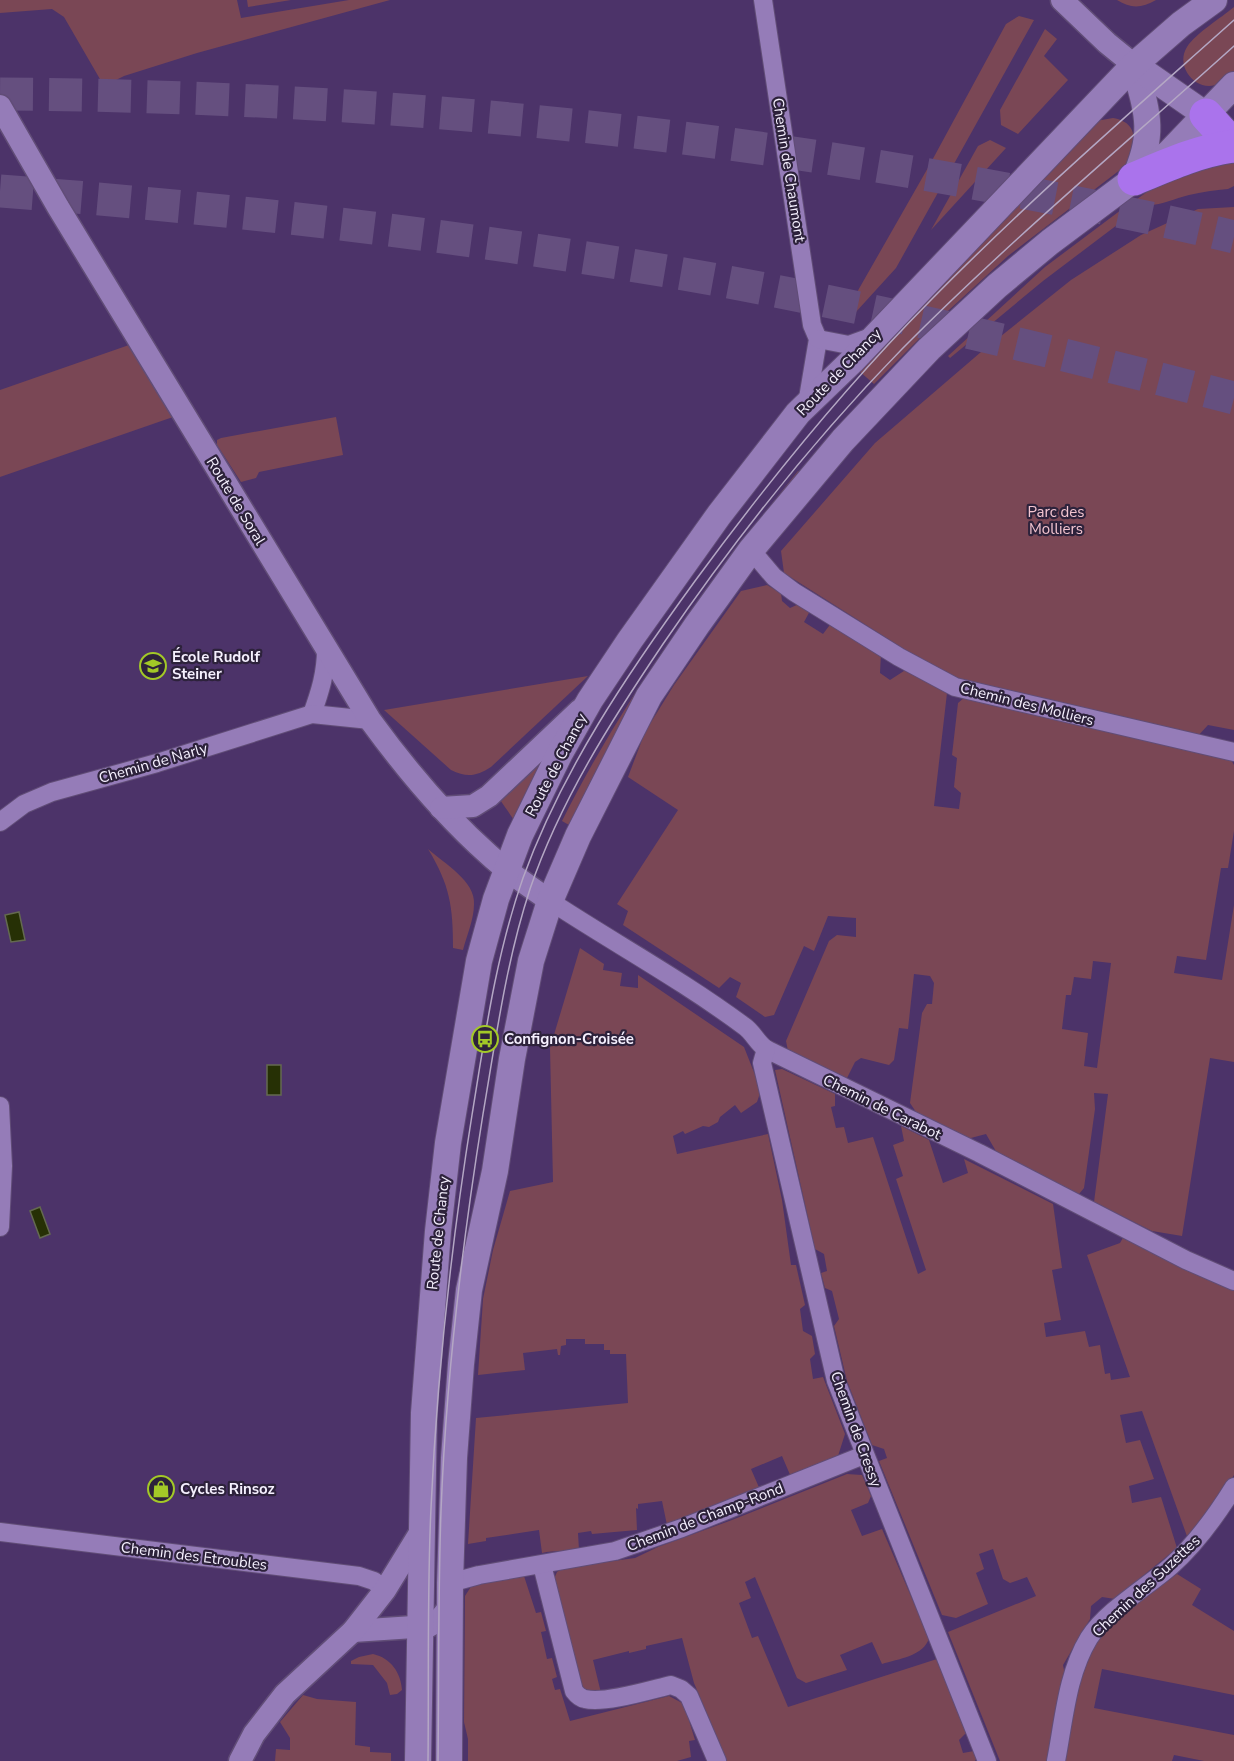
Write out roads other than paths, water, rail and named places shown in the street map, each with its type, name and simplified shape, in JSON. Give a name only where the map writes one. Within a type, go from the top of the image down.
[{"type":"highway","points":[[1134,179],[1209,149],[1227,132]]},
{"type":"main road","name":"Route de Chancy","points":[[418,1761],[420,1533],[424,1413],[429,1322],[446,1157],[479,960],[486,932],[507,870],[548,776],[590,700],[630,640],[709,529],[807,404],[852,362],[1134,64],[1181,24],[1214,0]]},
{"type":"main road","points":[[1134,64],[1227,132],[1234,85]]},
{"type":"main road","points":[[449,1761],[454,1458],[469,1290],[495,1171],[524,991],[550,901],[595,800],[649,696],[751,550],[843,440],[929,349],[1023,264],[1134,179],[1146,150],[1148,123],[1134,64]]},
{"type":"street","name":"Chemin de Chaumont","points":[[763,0],[812,325],[818,339],[807,404]]},
{"type":"street","points":[[1062,0],[1107,43],[1134,64]]},
{"type":"street","name":"Route de Soral","points":[[0,106],[58,207],[370,720],[441,808],[489,856],[550,901]]},
{"type":"street","points":[[818,339],[849,345],[876,335]]},
{"type":"street","name":"Chemin des Molliers","points":[[751,550],[774,576],[794,592],[899,657],[955,687],[1234,752]]},
{"type":"street","points":[[312,714],[326,668],[326,649]]},
{"type":"street","points":[[441,808],[473,806],[489,796],[590,700]]},
{"type":"street","name":"Chemin de Narly","points":[[0,822],[24,804],[52,792],[157,763],[312,714],[370,720]]},
{"type":"street","name":"Chemin de Carabot","points":[[550,901],[746,1027],[759,1044],[766,1049],[989,1158],[1186,1260],[1234,1281]]},
{"type":"street","name":"Chemin de Cressy","points":[[766,1049],[762,1063],[836,1381],[987,1761]]},
{"type":"street","points":[[0,1106],[3,1166],[0,1227]]},
{"type":"street","name":"Chemin de Champ-Rond","points":[[451,1594],[479,1575],[615,1551],[645,1541],[864,1455]]},
{"type":"street","name":"Chemin des Suzettes","points":[[1056,1761],[1073,1675],[1089,1638],[1109,1616],[1185,1553],[1210,1524],[1234,1487]]},
{"type":"street","name":"Chemin des Etroubles","points":[[0,1532],[359,1576],[374,1581],[379,1598]]},
{"type":"street","points":[[240,1761],[255,1734],[285,1694],[353,1631],[379,1598],[420,1533]]},
{"type":"street","points":[[542,1565],[574,1691],[578,1696],[586,1700],[599,1701],[671,1685],[681,1689],[689,1696],[717,1761]]},
{"type":"street","points":[[353,1631],[419,1628],[435,1624],[445,1614],[451,1594]]},
{"type":"street","points":[[376,1630],[372,1618],[379,1598]]},
{"type":"tunnel","points":[[0,94],[125,96],[375,108],[625,131],[872,165],[1085,204],[1234,237]]},
{"type":"tunnel","points":[[0,191],[179,206],[357,226],[623,264],[778,291],[909,319],[1234,398]]},
{"type":"tram line","points":[[428,1761],[431,1508],[441,1360],[458,1213],[487,1025],[505,936],[523,878],[557,799],[577,761],[645,651],[750,508],[837,402],[897,335],[1003,229],[1234,20]]},
{"type":"tram line","points":[[438,1761],[439,1573],[443,1461],[451,1361],[468,1213],[497,1029],[514,944],[530,889],[556,824],[588,762],[624,702],[663,644],[718,566],[776,491],[837,419],[902,349],[983,271],[1234,46]]},
{"type":"place","name":"École Rudolf Steiner","points":[[153,666]]},
{"type":"place","name":"Confignon-Croisée","points":[[485,1039]]},
{"type":"place","name":"Cycles Rinsoz","points":[[161,1489]]},
{"type":"park label","name":"Parc des Molliers","points":[[1056,520]]}]
